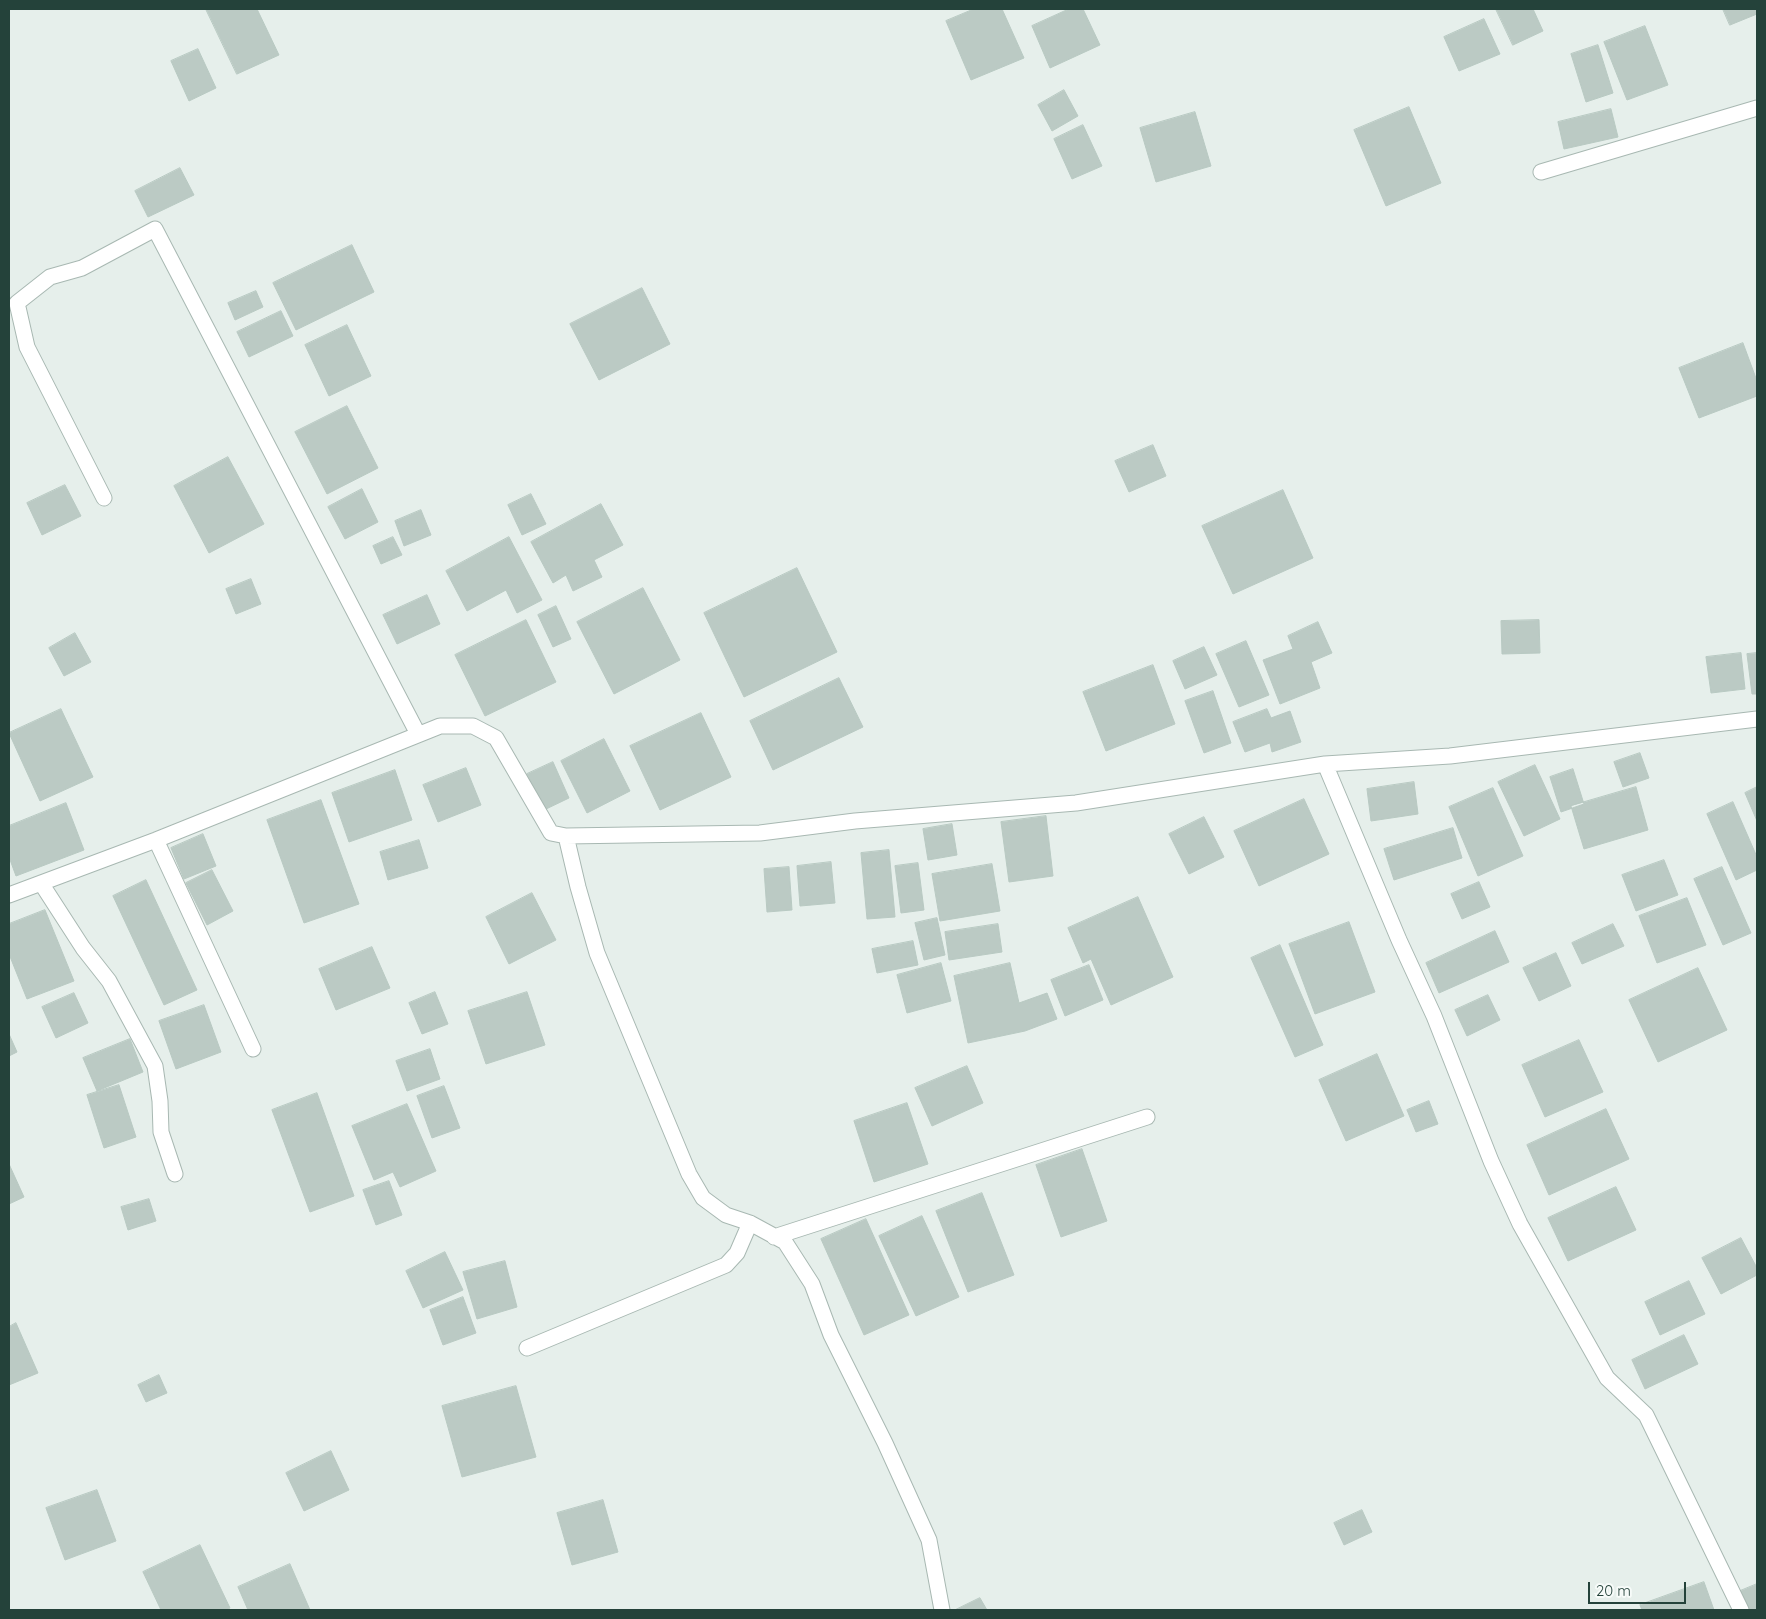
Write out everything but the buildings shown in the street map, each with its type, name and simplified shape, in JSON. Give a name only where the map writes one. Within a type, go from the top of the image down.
[{"type":"street","points":[[1541,172],[1757,108]]},
{"type":"street","points":[[104,498],[27,347],[17,303],[50,277],[82,268],[155,228],[418,734]]},
{"type":"street","points":[[9,895],[156,840],[440,726],[473,726],[496,738],[551,833],[566,836],[760,833],[855,821],[1076,803],[1325,764],[1450,756],[1757,719]]},
{"type":"street","points":[[1325,764],[1399,940],[1434,1016],[1491,1161],[1520,1224],[1607,1378],[1646,1415],[1741,1610]]},
{"type":"street","points":[[566,836],[597,953],[689,1174],[702,1198],[726,1215],[750,1223],[785,1242],[812,1284],[831,1335],[889,1452],[929,1540],[942,1610]]},
{"type":"street","points":[[156,840],[253,1049]]},
{"type":"street","points":[[41,883],[83,948],[109,981],[155,1066],[160,1101],[161,1132],[175,1174]]},
{"type":"street","points":[[774,1237],[1147,1117]]},
{"type":"street","points":[[527,1348],[726,1265],[737,1253],[750,1223]]}]
